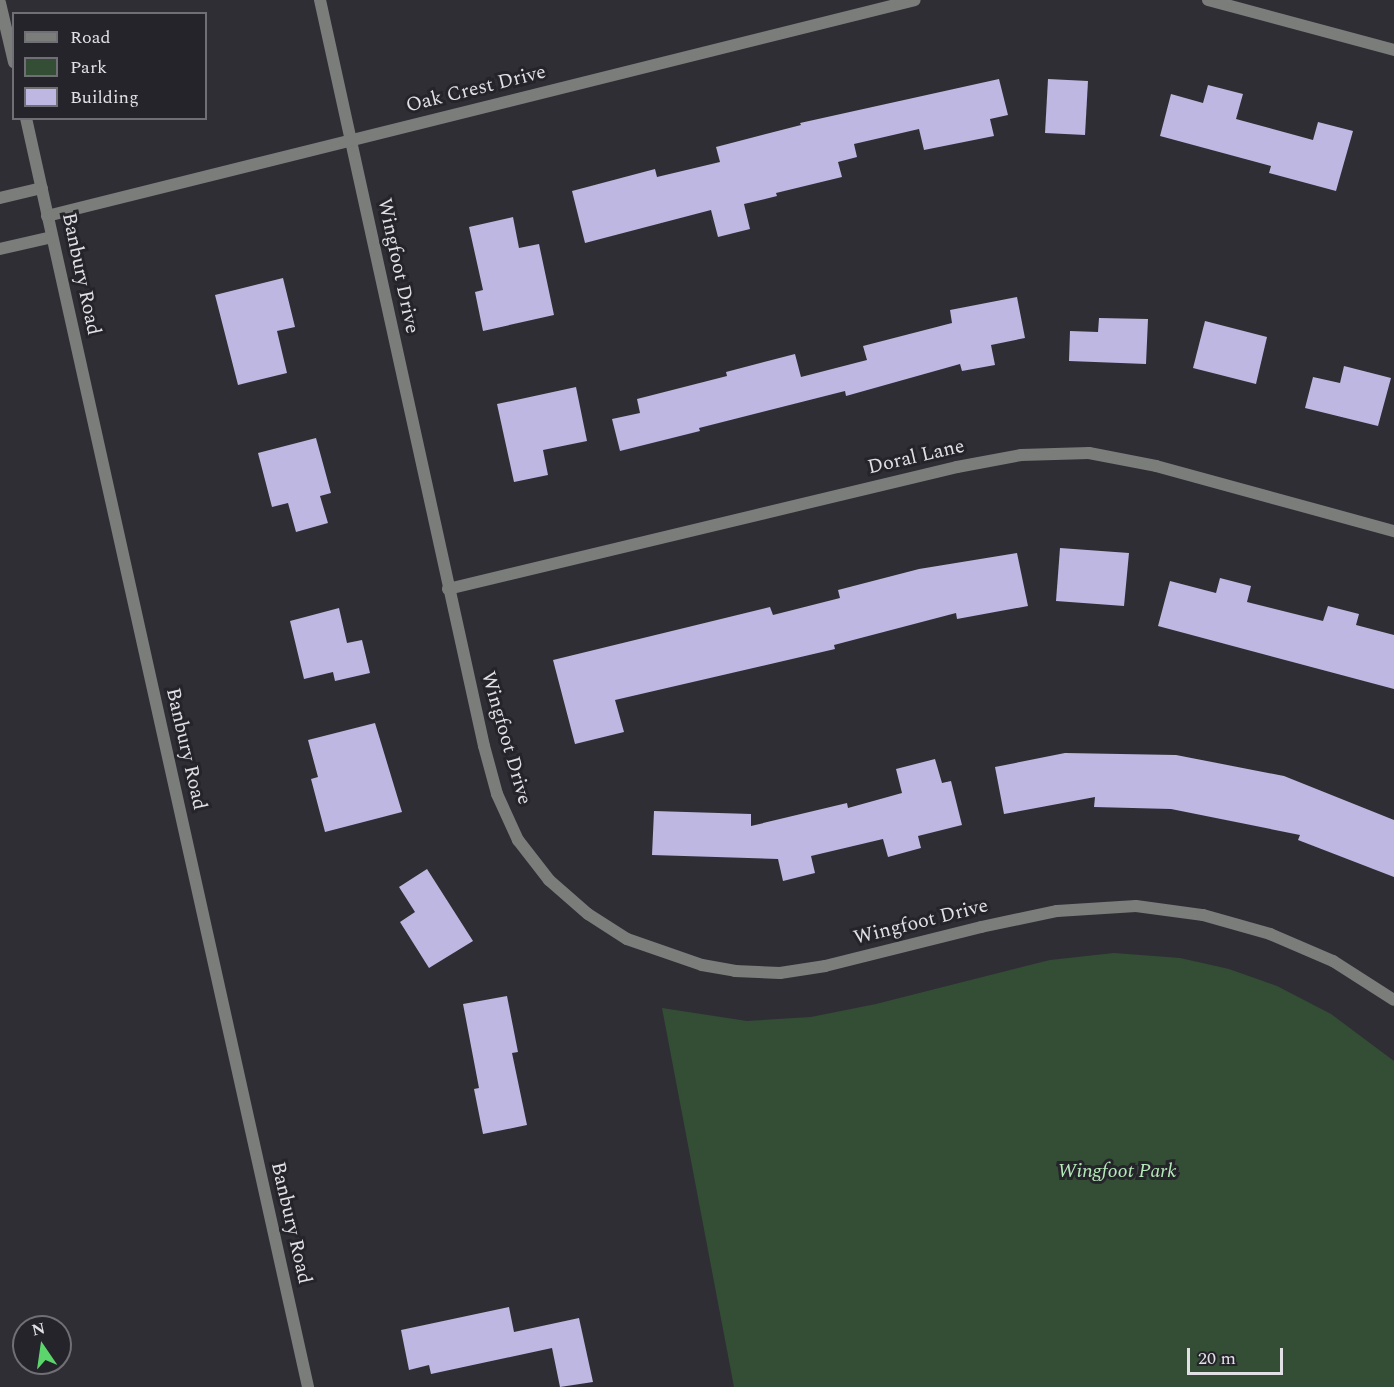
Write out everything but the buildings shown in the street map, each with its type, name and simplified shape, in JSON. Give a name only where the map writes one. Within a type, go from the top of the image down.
[{"type":"street","name":"Wingfoot Drive","points":[[320,0],[484,746],[498,794],[518,840],[549,880],[588,914],[627,939],[702,965],[735,971],[780,973],[825,966],[981,927],[1057,911],[1136,906],[1203,915],[1270,934],[1333,961],[1394,1000]]},
{"type":"street","name":"Oak Crest Drive","points":[[47,216],[915,0]]},
{"type":"street","points":[[1208,0],[1394,50]]},
{"type":"street","points":[[0,3],[12,54]]},
{"type":"street","name":"Banbury Road","points":[[26,120],[308,1387]]},
{"type":"street","points":[[0,198],[42,188]]},
{"type":"street","points":[[0,249],[52,237]]},
{"type":"street","name":"Doral Lane","points":[[448,589],[957,467],[1021,455],[1089,453],[1156,466],[1394,531]]},
{"type":"green space","name":"Wingfoot Park","points":[[1114,953],[1180,958],[1229,969],[1277,986],[1331,1014],[1394,1061],[1394,1387],[734,1387],[662,1008],[747,1021],[811,1017],[876,1004],[1050,960]]}]
